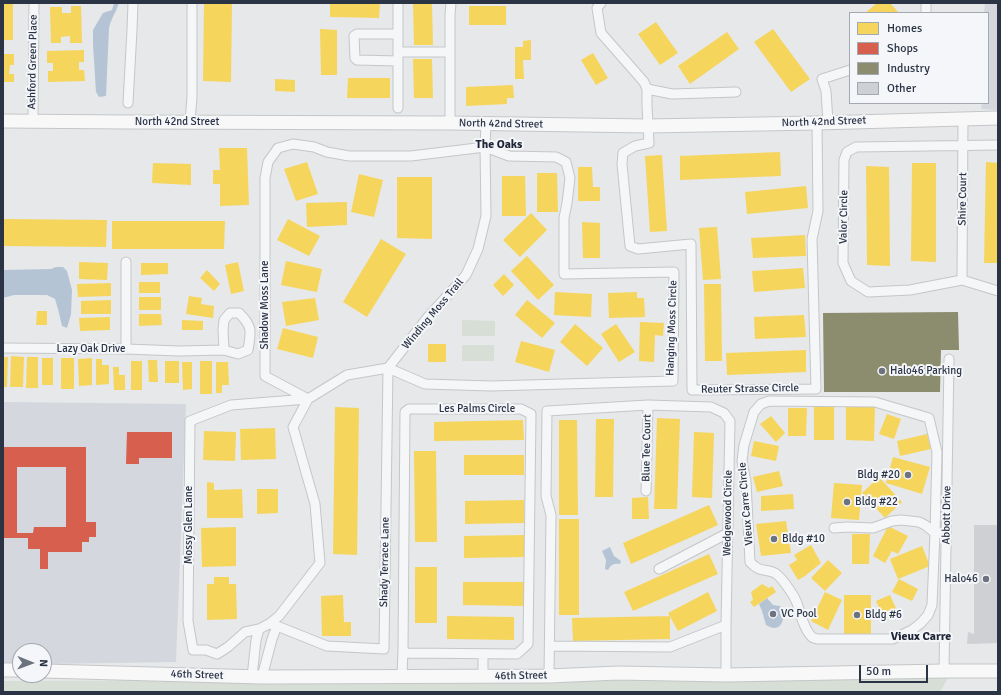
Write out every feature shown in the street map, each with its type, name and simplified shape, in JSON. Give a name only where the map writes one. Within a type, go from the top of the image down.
[{"type":"street","name":"Ashford Green Place","points":[[33,121],[34,3]]},
{"type":"street","points":[[128,99],[133,3]]},
{"type":"street","points":[[190,122],[192,3]]},
{"type":"street","points":[[398,3],[398,108]]},
{"type":"street","points":[[450,123],[451,3]]},
{"type":"street","points":[[601,3],[597,8],[601,33],[644,82],[647,89],[646,106],[648,126]]},
{"type":"street","points":[[398,34],[357,34],[354,36],[355,58],[357,60],[450,52]]},
{"type":"street","points":[[822,123],[826,91],[822,79],[849,70]]},
{"type":"street","points":[[647,89],[672,94],[736,92]]},
{"type":"street","name":"Shire Court","points":[[962,280],[963,118]]},
{"type":"street","name":"North 42nd Street","points":[[3,121],[450,123],[648,126],[998,118]]},
{"type":"street","name":"Reuter Strasse Circle","points":[[648,126],[649,143],[635,146],[623,153],[622,164],[630,246],[638,249],[691,244],[692,390],[816,389],[812,239],[818,211],[822,123]]},
{"type":"street","name":"Winding Moss Trail","points":[[388,368],[428,318],[466,275],[478,249],[486,216],[486,124]]},
{"type":"street","name":"Shadow Moss Lane","points":[[308,399],[265,376],[265,178],[268,162],[278,148],[293,144],[314,147],[327,152],[349,156],[410,156],[485,147]]},
{"type":"street","name":"Valor Circle","points":[[998,145],[856,147],[847,152],[844,160],[843,263],[851,280],[868,292],[910,290],[962,280],[998,291]]},
{"type":"street","name":"Hanging Moss Circle","points":[[388,368],[425,384],[491,386],[673,380],[674,272],[564,274],[564,218],[570,178],[566,162],[556,157],[509,156],[485,147]]},
{"type":"street","points":[[126,262],[126,349]]},
{"type":"street","points":[[230,313],[239,313],[248,322],[250,333],[248,350],[238,354],[224,350],[222,330],[224,320],[230,313]]},
{"type":"street","name":"Lazy Oak Drive","points":[[3,348],[179,351],[224,350]]},
{"type":"street","name":"Abbott Drive","points":[[944,671],[949,359]]},
{"type":"street","points":[[257,677],[272,639],[279,616],[320,563],[315,504],[293,426],[308,399],[347,375],[388,368]]},
{"type":"street","name":"Shady Terrace Lane","points":[[276,626],[327,646],[384,649],[388,368]]},
{"type":"street","name":"Mossy Glen Lane","points":[[276,626],[245,632],[228,647],[217,654],[206,650],[193,650],[188,621],[190,421],[231,405],[308,399]]},
{"type":"street","name":"Vieux Carre Circle","points":[[769,401],[875,402],[929,418],[937,452],[935,533],[932,605],[928,615],[921,624],[893,639],[817,639],[812,636],[805,627],[791,591],[780,577],[774,573],[760,570],[750,562],[746,482],[742,461],[744,445],[754,412],[761,404],[769,401]]},
{"type":"street","name":"Wedgewood Circle","points":[[531,414],[547,411],[648,405],[711,407],[724,413],[730,421],[726,675]]},
{"type":"street","name":"Blue Tee Court","points":[[646,491],[648,405]]},
{"type":"street","name":"Les Palms Circle","points":[[402,650],[406,653],[517,654],[528,644],[531,414],[521,409],[409,409],[405,412],[402,650],[402,676]]},
{"type":"street","points":[[547,411],[546,496],[552,515],[549,676]]},
{"type":"street","points":[[834,528],[873,528],[892,521],[901,520],[919,522],[935,533],[947,533]]},
{"type":"street","points":[[659,569],[728,533]]},
{"type":"street","points":[[550,646],[670,647],[726,625]]},
{"type":"street","points":[[257,677],[256,640],[259,629]]},
{"type":"street","points":[[483,654],[484,676]]},
{"type":"street","name":"46th Street","points":[[52,671],[257,677],[549,676],[618,673],[726,675],[998,671]]},
{"type":"shaded area","points":[[985,3],[998,3],[998,110],[981,109],[982,104],[989,104],[989,12],[984,12]]},
{"type":"shaded area","points":[[462,320],[495,321],[495,336],[462,336]]},
{"type":"shaded area","points":[[462,345],[494,345],[494,361],[462,361]]},
{"type":"shaded area","points":[[3,402],[186,404],[176,662],[52,664],[52,643],[12,643],[12,664],[3,664]]},
{"type":"shaded area","points":[[948,678],[940,692],[3,692],[3,681],[12,681],[12,683],[52,683],[52,681]]},
{"type":"water","points":[[114,3],[119,3],[109,28],[106,96],[99,97],[96,92],[93,30],[103,13],[112,10]]},
{"type":"water","points":[[63,267],[67,271],[72,290],[71,314],[67,328],[62,326],[55,299],[47,295],[14,295],[3,298],[3,270],[51,269]]},
{"type":"water","points":[[610,547],[614,556],[621,561],[620,564],[612,565],[608,570],[605,569],[606,560],[602,551]]},
{"type":"water","name":"VC Pool","points":[[767,598],[773,605],[780,606],[782,610],[782,623],[776,628],[771,628],[766,625],[759,604]]},
{"type":"building: Homes","points":[[204,3],[232,3],[231,82],[203,81]]},
{"type":"building: Homes","points":[[330,3],[380,3],[379,18],[330,17]]},
{"type":"building: Homes","points":[[413,3],[432,3],[433,45],[414,45]]},
{"type":"building: Homes","points":[[877,3],[890,3],[898,12],[866,12]]},
{"type":"building: Homes","points":[[3,4],[13,4],[13,40],[3,40]]},
{"type":"building: Homes","points":[[71,6],[81,6],[82,43],[70,43],[70,36],[61,37],[61,43],[51,43],[50,7],[62,7],[62,13],[71,13]]},
{"type":"building: Homes","points":[[469,6],[506,6],[506,25],[469,25]]},
{"type":"building: Homes","points":[[656,22],[678,53],[660,65],[638,34]]},
{"type":"building: Homes","points":[[320,29],[337,30],[337,75],[321,75]]},
{"type":"building: Homes","points":[[773,29],[810,79],[791,92],[754,42]]},
{"type":"building: Homes","points":[[727,32],[739,49],[690,84],[678,66]]},
{"type":"building: Homes","points":[[531,40],[531,60],[523,60],[524,79],[515,79],[515,47],[523,47],[523,41]]},
{"type":"building: Homes","points":[[84,50],[84,62],[79,62],[79,70],[84,70],[85,81],[48,82],[48,71],[53,71],[53,63],[47,63],[47,51]]},
{"type":"building: Homes","points":[[593,53],[608,78],[596,85],[581,60]]},
{"type":"building: Homes","points":[[3,54],[14,54],[14,65],[10,65],[9,74],[14,74],[14,82],[3,82]]},
{"type":"building: Homes","points":[[413,59],[432,59],[433,98],[414,98]]},
{"type":"building: Homes","points":[[348,78],[390,78],[390,98],[347,98]]},
{"type":"building: Homes","points":[[275,79],[295,80],[295,92],[275,91]]},
{"type":"building: Homes","points":[[513,85],[514,98],[507,98],[507,104],[466,106],[466,87]]},
{"type":"building: Homes","points":[[219,148],[247,148],[249,205],[220,206],[220,184],[213,184],[213,170],[220,170]]},
{"type":"building: Homes","points":[[780,152],[781,176],[680,180],[680,156]]},
{"type":"building: Homes","points":[[662,155],[667,231],[650,232],[645,156]]},
{"type":"building: Homes","points":[[307,162],[318,194],[296,201],[284,169]]},
{"type":"building: Homes","points":[[986,162],[998,163],[998,263],[984,263]]},
{"type":"building: Homes","points":[[153,163],[191,164],[191,185],[152,183]]},
{"type":"building: Homes","points":[[912,163],[936,163],[936,262],[911,261]]},
{"type":"building: Homes","points":[[866,166],[889,167],[890,266],[867,265]]},
{"type":"building: Homes","points":[[578,167],[592,167],[593,187],[600,187],[600,201],[578,201]]},
{"type":"building: Homes","points":[[537,173],[557,173],[558,212],[537,212]]},
{"type":"building: Homes","points":[[359,174],[383,180],[374,217],[351,212]]},
{"type":"building: Homes","points":[[502,176],[525,176],[526,216],[502,216]]},
{"type":"building: Homes","points":[[397,177],[432,177],[432,239],[397,238]]},
{"type":"building: Homes","points":[[806,186],[808,208],[747,214],[745,192]]},
{"type":"building: Homes","points":[[347,202],[347,225],[307,227],[306,203]]},
{"type":"building: Homes","points":[[531,213],[547,230],[520,257],[503,240]]},
{"type":"building: Homes","points":[[4,219],[107,220],[106,247],[3,246]]},
{"type":"building: Homes","points":[[288,219],[320,236],[309,256],[277,240]]},
{"type":"building: Homes","points":[[112,221],[225,221],[224,249],[112,249]]},
{"type":"building: Homes","points":[[582,222],[600,223],[600,258],[583,258]]},
{"type":"building: Homes","points":[[717,227],[721,279],[703,280],[699,228]]},
{"type":"building: Homes","points":[[805,235],[806,256],[753,258],[751,238]]},
{"type":"building: Homes","points":[[381,239],[406,254],[367,317],[343,302]]},
{"type":"building: Homes","points":[[527,256],[554,285],[538,300],[511,271]]},
{"type":"building: Homes","points":[[286,261],[322,269],[317,292],[281,285]]},
{"type":"building: Homes","points":[[79,262],[108,263],[107,280],[79,279]]},
{"type":"building: Homes","points":[[238,262],[244,291],[231,294],[225,265]]},
{"type":"building: Homes","points":[[141,263],[168,263],[168,274],[141,275]]},
{"type":"building: Homes","points":[[803,268],[805,288],[754,292],[752,271]]},
{"type":"building: Homes","points":[[207,270],[220,284],[214,291],[200,278]]},
{"type":"building: Homes","points":[[504,274],[514,285],[503,296],[493,285]]},
{"type":"building: Homes","points":[[139,282],[160,282],[160,293],[139,293]]},
{"type":"building: Homes","points":[[111,283],[111,296],[78,297],[77,284]]},
{"type":"building: Homes","points":[[704,284],[721,284],[722,361],[705,361]]},
{"type":"building: Homes","points":[[555,292],[592,294],[591,317],[554,315]]},
{"type":"building: Homes","points":[[637,292],[637,298],[644,298],[645,317],[609,318],[608,293]]},
{"type":"building: Homes","points":[[189,296],[202,298],[201,304],[214,306],[213,318],[186,314]]},
{"type":"building: Homes","points":[[139,297],[161,297],[161,310],[139,310]]},
{"type":"building: Homes","points":[[315,298],[319,320],[286,326],[282,302]]},
{"type":"building: Homes","points":[[111,300],[111,314],[81,314],[81,301]]},
{"type":"building: Homes","points":[[527,300],[555,323],[542,338],[515,315]]},
{"type":"building: Homes","points":[[37,311],[47,311],[47,325],[36,325]]},
{"type":"building: Homes","points":[[139,314],[161,314],[162,325],[139,326]]},
{"type":"building: Homes","points":[[804,315],[806,337],[755,339],[754,317]]},
{"type":"building: Homes","points":[[110,317],[110,330],[80,331],[79,318]]},
{"type":"building: Homes","points":[[182,320],[203,321],[203,330],[182,330]]},
{"type":"building: Homes","points":[[640,322],[664,323],[663,336],[655,335],[654,362],[639,361]]},
{"type":"building: Homes","points":[[575,324],[603,348],[587,366],[560,342]]},
{"type":"building: Homes","points":[[616,324],[635,352],[619,362],[601,334]]},
{"type":"building: Homes","points":[[283,328],[318,337],[313,358],[277,349]]},
{"type":"building: Homes","points":[[521,341],[555,350],[549,372],[515,362]]},
{"type":"building: Homes","points":[[428,344],[446,344],[446,362],[428,362]]},
{"type":"building: Homes","points":[[806,350],[806,372],[727,375],[726,353]]},
{"type":"building: Homes","points":[[11,356],[24,357],[23,387],[10,387]]},
{"type":"building: Homes","points":[[3,357],[8,357],[7,387],[3,387]]},
{"type":"building: Homes","points":[[27,357],[38,357],[38,388],[26,388]]},
{"type":"building: Homes","points":[[42,358],[53,358],[53,385],[42,385]]},
{"type":"building: Homes","points":[[61,358],[74,358],[74,389],[61,389]]},
{"type":"building: Homes","points":[[92,358],[92,385],[79,386],[78,359]]},
{"type":"building: Homes","points":[[96,359],[102,359],[102,365],[109,365],[109,384],[96,385]]},
{"type":"building: Homes","points":[[148,360],[157,360],[158,382],[149,382]]},
{"type":"building: Homes","points":[[131,361],[142,361],[142,390],[131,390]]},
{"type":"building: Homes","points":[[165,361],[179,361],[179,383],[165,383]]},
{"type":"building: Homes","points":[[200,361],[212,361],[212,394],[200,394]]},
{"type":"building: Homes","points":[[182,362],[192,362],[192,389],[183,390]]},
{"type":"building: Homes","points":[[216,362],[228,362],[229,385],[222,385],[222,393],[216,393]]},
{"type":"building: Homes","points":[[113,367],[119,367],[119,375],[125,375],[125,390],[114,390]]},
{"type":"building: Homes","points":[[335,407],[359,408],[357,555],[333,554]]},
{"type":"building: Homes","points":[[814,407],[834,407],[834,440],[814,440]]},
{"type":"building: Homes","points":[[846,407],[875,407],[874,441],[846,440]]},
{"type":"building: Homes","points":[[788,408],[807,408],[806,436],[788,436]]},
{"type":"building: Homes","points":[[887,414],[901,419],[894,439],[879,434]]},
{"type":"building: Homes","points":[[771,416],[785,433],[776,442],[760,424]]},
{"type":"building: Homes","points":[[657,418],[680,419],[677,509],[654,509]]},
{"type":"building: Homes","points":[[596,419],[614,419],[613,497],[595,497]]},
{"type":"building: Homes","points":[[523,420],[524,440],[434,441],[434,422]]},
{"type":"building: Homes","points":[[559,420],[577,420],[578,515],[559,515]]},
{"type":"building: Homes","points":[[275,428],[276,459],[241,460],[240,429]]},
{"type":"building: Homes","points":[[204,431],[236,432],[235,461],[203,460]]},
{"type":"building: Homes","points":[[694,432],[714,433],[712,498],[692,497]]},
{"type":"building: Homes","points":[[927,434],[931,449],[900,456],[897,441]]},
{"type":"building: Homes","points":[[754,441],[779,446],[776,461],[751,456]]},
{"type":"building: Homes","points":[[414,451],[436,451],[437,542],[415,542]]},
{"type":"building: Homes","points":[[464,455],[524,455],[524,475],[464,475]]},
{"type":"building: Homes","name":"Bldg #20","points":[[893,457],[930,467],[922,494],[886,483]]},
{"type":"building: Homes","points":[[779,471],[783,486],[757,492],[753,477]]},
{"type":"building: Homes","points":[[879,477],[902,502],[885,518],[862,493]]},
{"type":"building: Homes","points":[[207,482],[214,483],[214,490],[242,489],[243,518],[207,518]]},
{"type":"building: Homes","name":"Bldg #22","points":[[834,483],[862,485],[859,520],[831,518]]},
{"type":"building: Homes","points":[[257,489],[278,489],[278,513],[257,514]]},
{"type":"building: Homes","points":[[793,494],[794,509],[761,511],[761,496]]},
{"type":"building: Homes","points":[[648,497],[649,519],[632,519],[632,498]]},
{"type":"building: Homes","points":[[524,500],[524,523],[465,524],[465,501]]},
{"type":"building: Homes","points":[[709,505],[718,525],[631,564],[623,543]]},
{"type":"building: Homes","points":[[559,519],[579,519],[579,615],[559,615]]},
{"type":"building: Homes","name":"Bldg #10","points":[[786,521],[791,553],[761,556],[756,524]]},
{"type":"building: Homes","points":[[888,526],[908,536],[898,554],[892,551],[885,563],[873,556]]},
{"type":"building: Homes","points":[[236,527],[236,566],[202,567],[201,528]]},
{"type":"building: Homes","points":[[852,534],[870,534],[869,564],[852,564]]},
{"type":"building: Homes","points":[[525,535],[525,557],[464,558],[464,536]]},
{"type":"building: Homes","points":[[811,545],[821,563],[798,580],[789,565],[797,560],[794,555]]},
{"type":"building: Homes","points":[[922,546],[930,566],[898,579],[890,559]]},
{"type":"building: Homes","points":[[709,554],[718,574],[633,611],[624,592]]},
{"type":"building: Homes","points":[[828,560],[842,573],[825,591],[811,578]]},
{"type":"building: Homes","points":[[415,567],[437,567],[437,623],[415,623]]},
{"type":"building: Homes","points":[[214,577],[229,577],[229,584],[236,584],[237,619],[207,620],[207,584],[214,584]]},
{"type":"building: Homes","points":[[899,579],[918,589],[912,601],[892,592]]},
{"type":"building: Homes","points":[[463,582],[525,582],[525,606],[463,605]]},
{"type":"building: Homes","points":[[762,584],[769,588],[772,586],[776,592],[754,607],[750,602],[753,600],[751,592]]},
{"type":"building: Homes","points":[[708,592],[717,611],[678,631],[668,613]]},
{"type":"building: Homes","points":[[825,592],[842,600],[828,630],[811,621]]},
{"type":"building: Homes","points":[[343,595],[344,622],[351,622],[351,636],[322,636],[321,596]]},
{"type":"building: Homes","name":"Bldg #6","points":[[844,595],[871,595],[871,634],[844,634]]},
{"type":"building: Homes","points":[[890,595],[899,615],[885,621],[876,601]]},
{"type":"building: Homes","points":[[447,616],[514,617],[514,640],[447,639]]},
{"type":"building: Homes","points":[[670,616],[670,639],[573,641],[572,618]]},
{"type":"building: Shops","points":[[127,432],[172,432],[172,458],[139,458],[139,464],[126,464]]},
{"type":"building: Shops","points":[[3,447],[86,447],[86,522],[96,522],[96,537],[89,537],[89,542],[82,542],[82,552],[48,552],[48,569],[40,569],[40,549],[28,549],[28,538],[3,538]],"holes":[[[17,467],[66,467],[66,527],[34,527],[33,533],[17,533]]]},
{"type":"building: Industry","name":"Halo46 Parking","points":[[958,312],[959,350],[941,350],[940,392],[824,392],[823,313]]},
{"type":"building: Other","name":"Halo46","points":[[974,525],[998,525],[998,643],[967,644],[968,632],[974,634]]},
{"type":"place","name":"Halo46 Parking","points":[[882,371]]},
{"type":"place","name":"Bldg #20","points":[[908,475]]},
{"type":"place","name":"Bldg #22","points":[[847,502]]},
{"type":"place","name":"Bldg #10","points":[[774,539]]},
{"type":"place","name":"Halo46","points":[[986,579]]},
{"type":"place","name":"VC Pool","points":[[773,614]]},
{"type":"place","name":"Bldg #6","points":[[857,615]]},
{"type":"district","name":"The Oaks","points":[[499,145]]},
{"type":"district","name":"Vieux Carre","points":[[921,637]]}]
